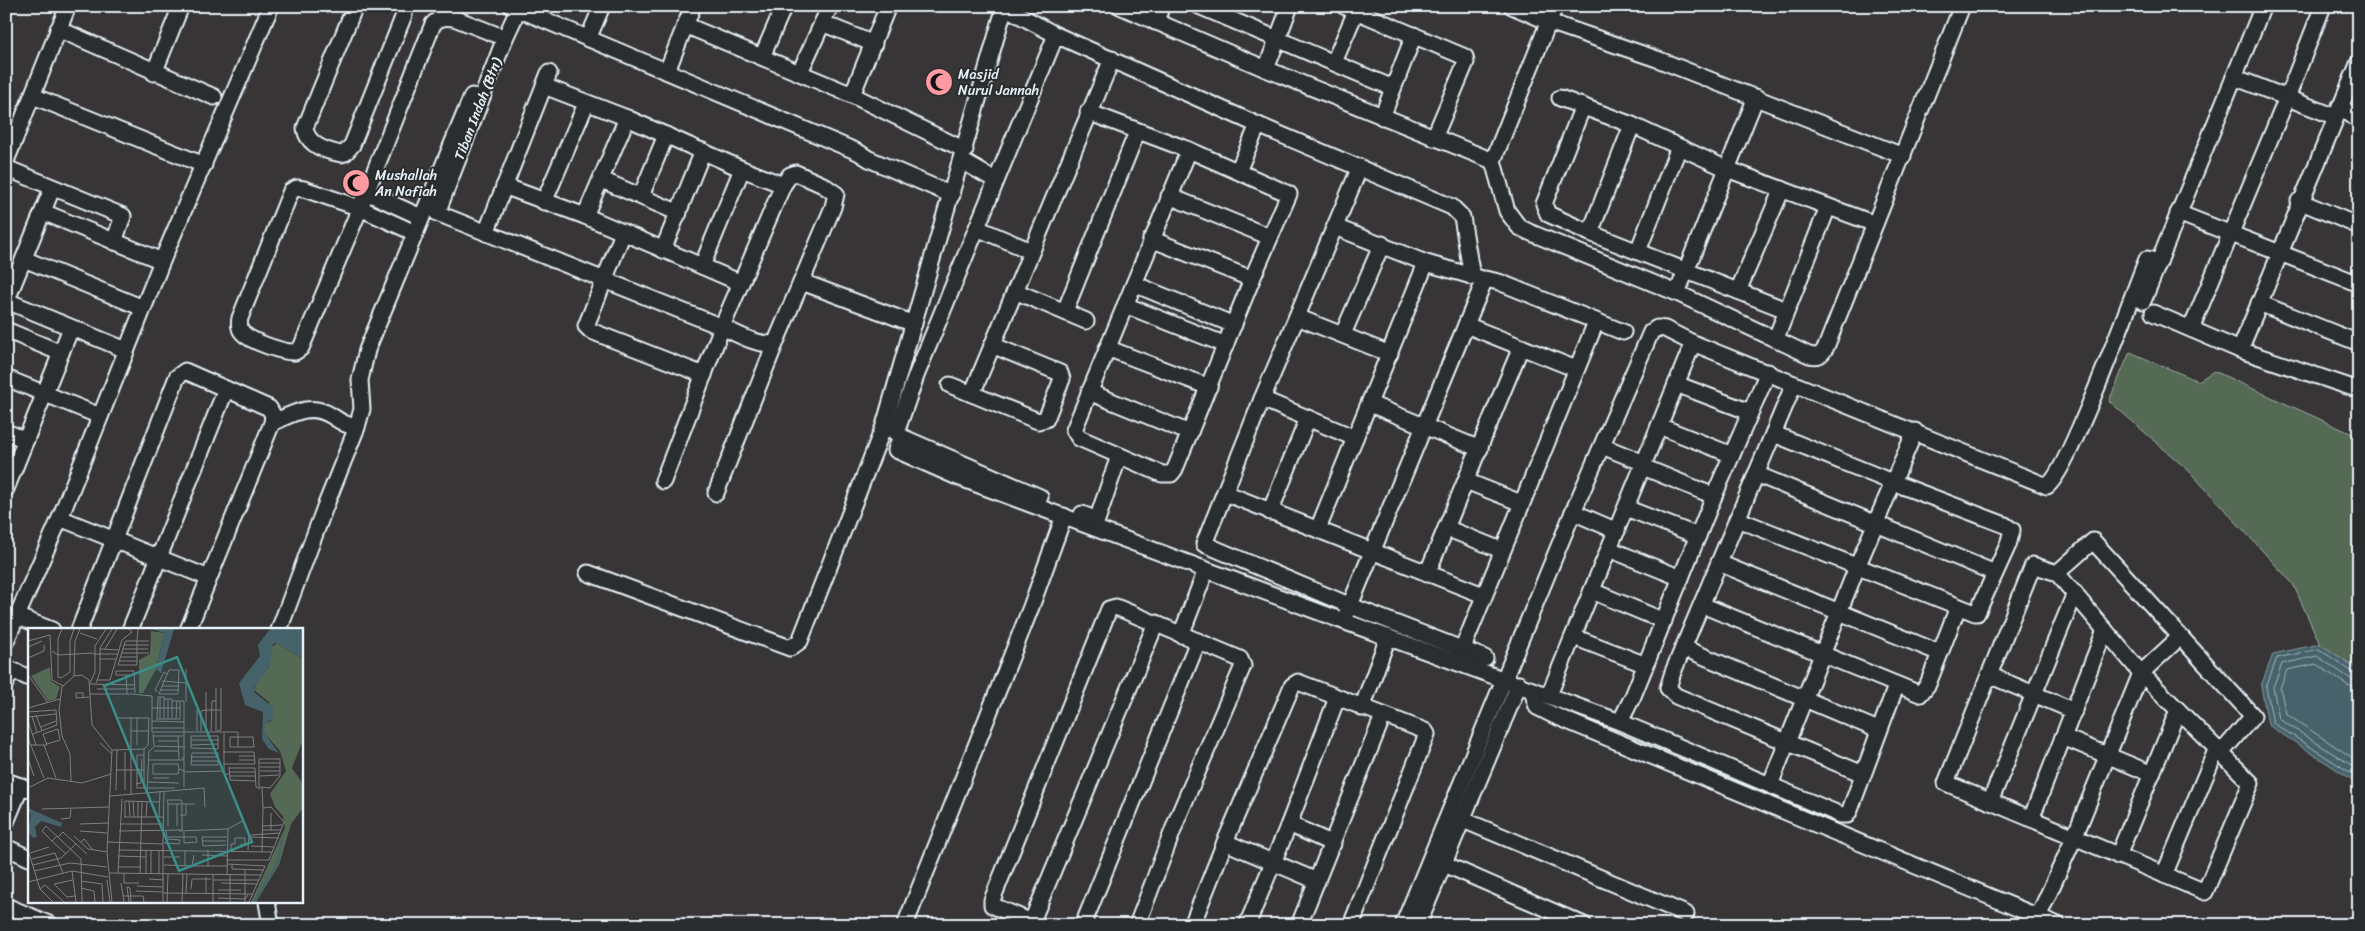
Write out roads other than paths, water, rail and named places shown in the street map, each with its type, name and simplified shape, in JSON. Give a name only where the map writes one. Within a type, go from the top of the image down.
[{"type":"street","points":[[6,162],[68,6]]},
{"type":"street","points":[[154,73],[181,6]]},
{"type":"street","points":[[6,641],[12,614],[60,518],[162,261],[271,6]]},
{"type":"street","points":[[355,6],[305,128],[306,135],[314,144],[340,154],[345,153],[352,145],[406,6]]},
{"type":"street","points":[[588,39],[602,6]]},
{"type":"street","points":[[667,71],[693,6]]},
{"type":"street","points":[[800,72],[830,6]]},
{"type":"street","points":[[852,95],[888,6]]},
{"type":"street","points":[[1120,6],[1266,69],[1493,161]]},
{"type":"street","points":[[1156,22],[1162,6]]},
{"type":"street","points":[[1199,6],[1225,11],[1278,39],[1393,88]]},
{"type":"street","points":[[1266,69],[1290,6]]},
{"type":"street","points":[[1512,6],[1549,22],[1658,59],[1903,156]]},
{"type":"street","points":[[1555,6],[1493,161],[1507,210],[1519,227],[1677,292],[1809,355],[1819,356],[1823,353],[1962,6]]},
{"type":"street","points":[[2143,301],[2263,6]]},
{"type":"street","points":[[2191,329],[2323,6]]},
{"type":"street","points":[[517,7],[638,61],[667,71],[858,152],[869,159],[952,196]]},
{"type":"street","name":"Tiban Indah (Btn)","points":[[486,233],[437,213],[501,36],[517,7]]},
{"type":"street","points":[[762,57],[781,7]]},
{"type":"street","points":[[588,573],[790,648],[800,640],[894,432],[914,324],[1006,7],[1056,35],[1258,125],[1360,167],[1459,212],[1462,217],[1478,278],[1466,325],[1426,426],[1343,621]]},
{"type":"street","points":[[1334,62],[1350,9],[1465,56],[1466,62],[1434,138]]},
{"type":"street","points":[[280,628],[324,507],[358,427],[362,409],[360,380],[362,366],[416,233],[421,217],[501,36],[454,18],[438,19],[433,24],[360,208],[301,348],[295,352],[282,351],[243,333],[239,323],[240,318],[291,191],[297,188],[304,189],[360,208],[416,233]]},
{"type":"street","points":[[822,24],[874,44]]},
{"type":"street","points":[[686,25],[852,95],[963,156],[995,180]]},
{"type":"street","points":[[58,29],[154,73],[214,97]]},
{"type":"street","points":[[1056,35],[995,180],[916,376],[898,427],[894,432],[896,450],[955,476],[1620,722],[1841,815],[1847,815],[1896,686]]},
{"type":"street","points":[[1382,117],[1414,35]]},
{"type":"street","points":[[972,394],[1088,112],[1112,59]]},
{"type":"street","points":[[2240,350],[2359,62]]},
{"type":"street","points":[[2234,78],[2287,98],[2338,111],[2359,121]]},
{"type":"street","points":[[775,344],[766,345],[751,340],[486,233],[547,80],[586,104],[627,118],[783,185]]},
{"type":"street","points":[[33,96],[204,165]]},
{"type":"street","points":[[1677,292],[1687,272],[1756,97]]},
{"type":"street","points":[[1560,98],[1632,125],[1727,169],[1875,224]]},
{"type":"street","points":[[544,202],[586,104]]},
{"type":"street","points":[[1584,106],[1544,204],[1548,214],[1590,233],[1786,310]]},
{"type":"street","points":[[1088,112],[1189,150],[1289,194],[1252,279],[1175,469],[1171,474],[1162,474],[1079,438],[1074,433],[1151,239],[1189,150]]},
{"type":"street","points":[[585,216],[627,118]]},
{"type":"street","points":[[1238,171],[1258,125]]},
{"type":"street","points":[[1590,233],[1632,125]]},
{"type":"street","points":[[1065,311],[1137,132]]},
{"type":"street","points":[[641,196],[666,135]]},
{"type":"street","points":[[1638,251],[1679,147]]},
{"type":"street","points":[[663,250],[703,151]]},
{"type":"street","points":[[1360,167],[1262,399],[1204,544],[1351,606],[1485,658]]},
{"type":"street","points":[[6,168],[52,189],[123,216],[114,242]]},
{"type":"street","points":[[702,266],[742,169]]},
{"type":"street","points":[[663,480],[722,327],[783,185],[790,175],[796,173],[824,185],[836,194],[834,207],[775,344],[716,493]]},
{"type":"street","points":[[602,180],[679,213]]},
{"type":"street","points":[[504,186],[585,216],[741,284]]},
{"type":"street","points":[[52,189],[6,301],[126,350]]},
{"type":"street","points":[[1738,291],[1782,189]]},
{"type":"street","points":[[366,192],[421,217]]},
{"type":"street","points":[[1169,196],[1270,237]]},
{"type":"street","points":[[2300,201],[2359,226]]},
{"type":"street","points":[[392,222],[397,206]]},
{"type":"street","points":[[1776,338],[1828,206]]},
{"type":"street","points":[[43,212],[162,261]]},
{"type":"street","points":[[2178,214],[2359,284]]},
{"type":"street","points":[[1335,227],[1426,263],[1499,282],[1623,332]]},
{"type":"street","points":[[976,228],[1031,251]]},
{"type":"street","points":[[623,233],[587,319],[586,326],[591,331],[704,375]]},
{"type":"street","points":[[1151,239],[1252,279]]},
{"type":"street","points":[[1343,334],[1382,244]]},
{"type":"street","points":[[24,259],[143,308]]},
{"type":"street","points":[[1418,925],[1460,819],[1519,684],[1573,512],[1651,332],[1657,328],[1665,329],[1693,343],[2047,486],[2052,483],[2076,436],[2146,259],[2159,262]]},
{"type":"street","points":[[1318,529],[1426,263]]},
{"type":"street","points":[[802,282],[914,324]]},
{"type":"street","points":[[1134,284],[1234,325]]},
{"type":"street","points":[[1015,291],[1086,321]]},
{"type":"street","points":[[2259,303],[2359,343]]},
{"type":"street","points":[[1125,305],[1226,345]]},
{"type":"street","points":[[2153,313],[2240,350],[2359,390]]},
{"type":"street","points":[[1298,316],[1390,354]]},
{"type":"street","points":[[1463,648],[1501,550],[1596,322]]},
{"type":"street","points":[[1466,325],[1576,369]]},
{"type":"street","points":[[7,487],[71,328]]},
{"type":"street","points":[[6,330],[61,353]]},
{"type":"street","points":[[1549,695],[1693,343]]},
{"type":"street","points":[[950,385],[1038,421],[1046,418],[1062,379],[1060,373],[992,345]]},
{"type":"street","points":[[1428,574],[1521,347]]},
{"type":"street","points":[[1107,348],[1208,387]]},
{"type":"street","points":[[80,628],[177,377],[185,372],[272,409],[272,423],[189,628]]},
{"type":"street","points":[[1620,722],[1646,665],[1714,496],[1768,372]]},
{"type":"street","points":[[6,378],[100,416]]},
{"type":"street","points":[[1676,384],[1750,412]]},
{"type":"street","points":[[1794,384],[1668,688],[1671,693],[1863,774]]},
{"type":"street","points":[[131,628],[226,389]]},
{"type":"street","points":[[1089,392],[1190,433]]},
{"type":"street","points":[[1262,399],[1355,438]]},
{"type":"street","points":[[1370,404],[1480,449]]},
{"type":"street","points":[[272,423],[305,409],[311,409],[330,415],[348,426],[358,427]]},
{"type":"street","points":[[1270,512],[1308,418]]},
{"type":"street","points":[[1659,426],[1732,455]]},
{"type":"street","points":[[1770,785],[1821,654],[1914,431]]},
{"type":"street","points":[[6,432],[26,440]]},
{"type":"street","points":[[894,432],[1098,520],[1119,456]]},
{"type":"street","points":[[1737,519],[1958,607],[1978,613],[2008,545],[2012,532],[2010,528],[1774,434]]},
{"type":"street","points":[[1602,446],[1714,496]]},
{"type":"street","points":[[1756,474],[1995,573]]},
{"type":"street","points":[[1466,481],[1521,503]]},
{"type":"street","points":[[1225,493],[1483,595]]},
{"type":"street","points":[[1626,508],[1698,536]]},
{"type":"street","points":[[1573,512],[1616,531]]},
{"type":"street","points":[[905,925],[1031,607],[1064,516]]},
{"type":"street","points":[[60,518],[209,578]]},
{"type":"street","points":[[1446,528],[1501,550]]},
{"type":"street","points":[[2057,573],[2093,541],[2253,716],[2219,751],[2164,875]]},
{"type":"street","points":[[1609,549],[1681,578]]},
{"type":"street","points":[[1719,563],[1940,653]]},
{"type":"street","points":[[2033,565],[2057,573],[2141,673],[2251,782],[2205,892],[1946,783],[2033,565]]},
{"type":"street","points":[[1181,635],[1206,570]]},
{"type":"street","points":[[1592,591],[1664,621]]},
{"type":"street","points":[[1990,802],[2032,694],[2075,594]]},
{"type":"street","points":[[1702,605],[1913,693],[1922,694],[1958,607]]},
{"type":"street","points":[[1137,925],[1178,817],[1243,666],[1240,659],[1156,623],[1116,607],[1109,609],[992,900],[992,905],[1035,923],[1156,623]]},
{"type":"street","points":[[12,614],[47,628]]},
{"type":"street","points":[[2031,819],[2106,630]]},
{"type":"street","points":[[1362,708],[1388,637]]},
{"type":"street","points":[[1574,637],[1646,665]]},
{"type":"street","points":[[2038,917],[2074,838],[2141,673],[2180,637]]},
{"type":"street","points":[[1083,925],[1198,641]]},
{"type":"street","points":[[1684,648],[1878,730]]},
{"type":"street","points":[[6,682],[12,670],[28,678]]},
{"type":"street","points":[[1989,675],[2074,711]]},
{"type":"street","points":[[1192,925],[1225,842],[1292,686],[1298,682],[1425,732],[1427,740],[1351,925]]},
{"type":"street","points":[[1519,684],[1537,707],[1553,715],[2058,925]]},
{"type":"street","points":[[1402,925],[1519,684]]},
{"type":"street","points":[[1247,925],[1289,824],[1337,698]]},
{"type":"street","points":[[2118,856],[2178,710]]},
{"type":"street","points":[[1299,925],[1383,716]]},
{"type":"street","points":[[2063,737],[2152,774]]},
{"type":"street","points":[[6,781],[25,788],[6,822]]},
{"type":"street","points":[[1460,819],[1686,914]]},
{"type":"street","points":[[1289,824],[1333,844]]},
{"type":"street","points":[[1225,842],[1316,881]]},
{"type":"street","points":[[6,847],[28,858]]},
{"type":"street","points":[[1442,863],[1584,925]]},
{"type":"street","points":[[267,904],[271,925]]},
{"type":"street","points":[[6,906],[51,925]]},
{"type":"water","points":[[2320,644],[2359,670],[2359,784],[2268,725],[2261,686],[2273,654]]},
{"type":"place","name":"Masjid Nurul Jannah","points":[[939,82]]},
{"type":"place","name":"Mushallah An Nafiah","points":[[356,183]]}]
